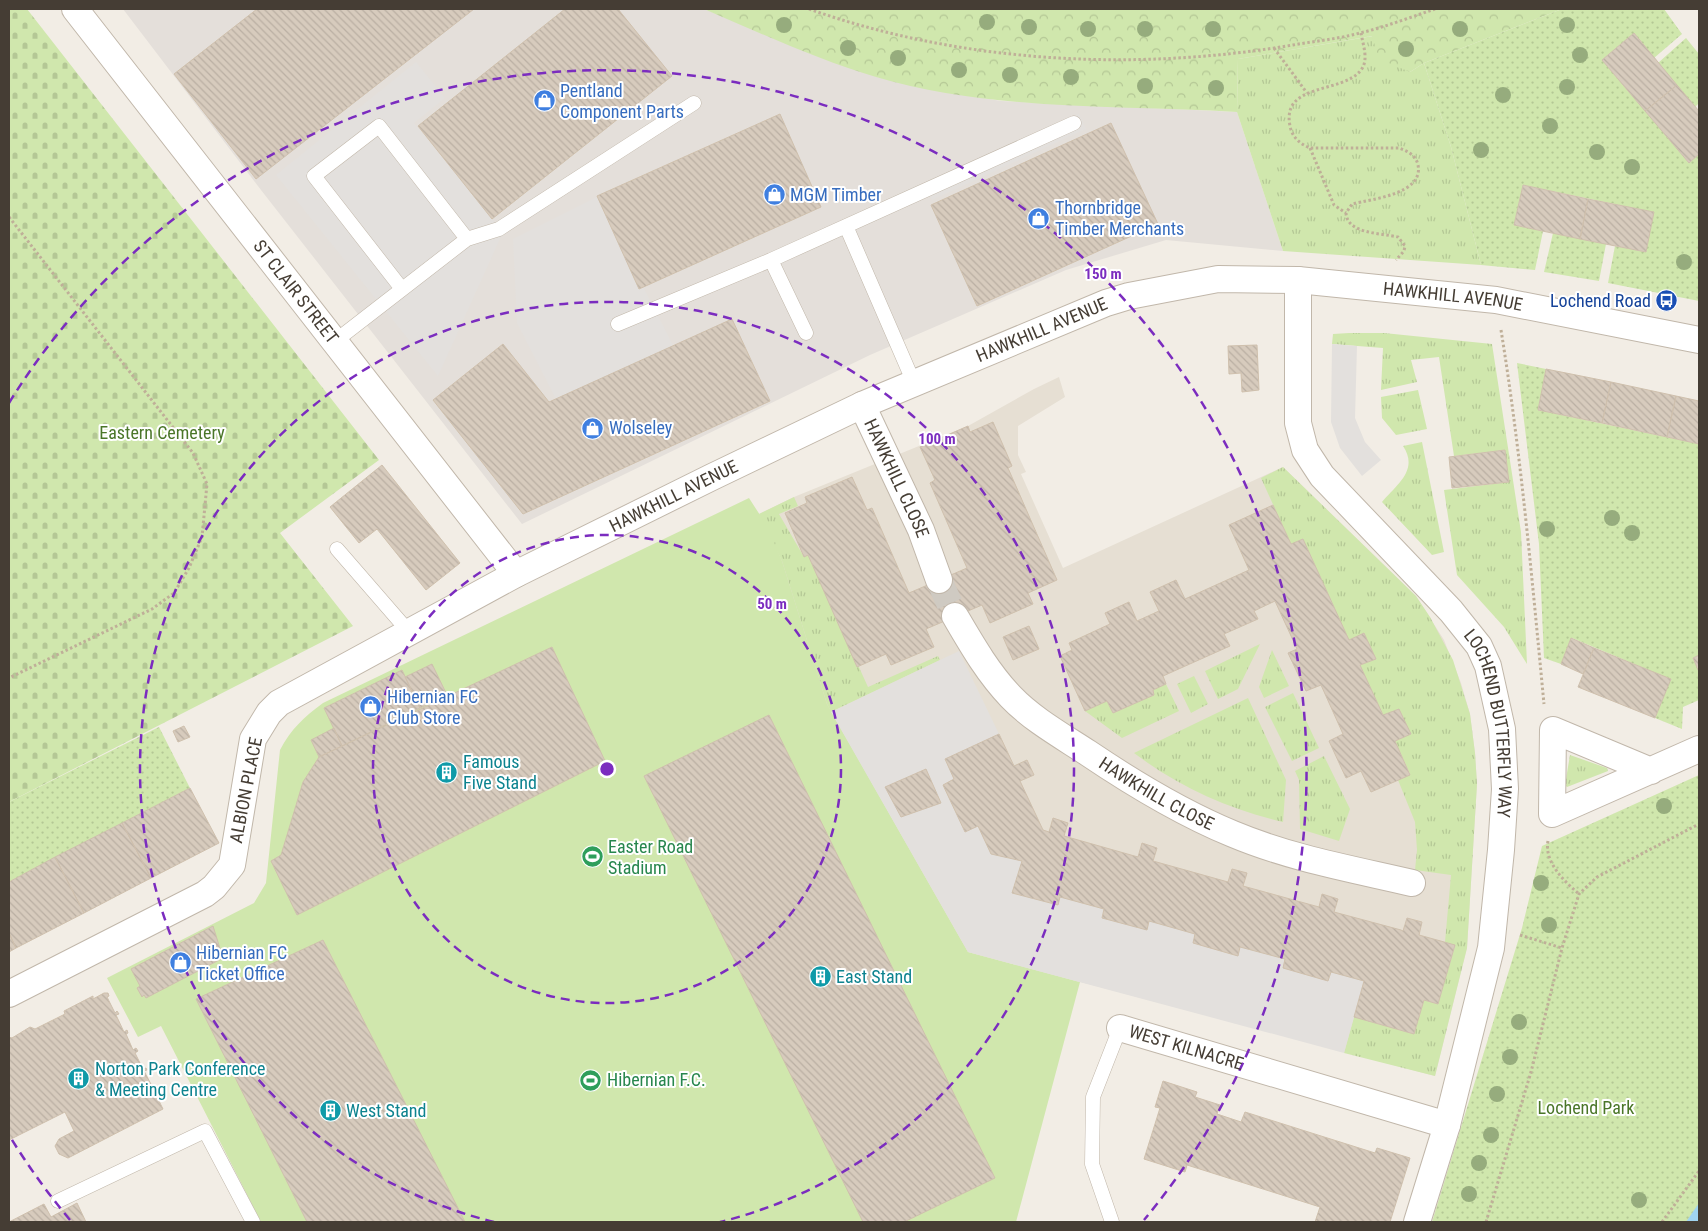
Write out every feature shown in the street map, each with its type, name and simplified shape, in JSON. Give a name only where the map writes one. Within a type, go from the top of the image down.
[{"type":"street","name":"ST CLAIR STREET","points":[[75,9],[516,574]]},
{"type":"street","name":"HAWKHILL AVENUE","points":[[516,574],[712,476],[862,405],[1106,303],[1129,296],[1218,279],[1298,280],[1496,300],[1699,340]]},
{"type":"street","name":"LOCHEND BUTTERFLY WAY","points":[[1298,280],[1298,423],[1305,450],[1322,476],[1468,631],[1479,646],[1488,666],[1502,729],[1505,760],[1501,850],[1491,948],[1447,1125],[1416,1222]]},
{"type":"street","name":"HAWKHILL CLOSE","points":[[862,405],[921,530],[939,580]]},
{"type":"street","name":"ALBION PLACE","points":[[9,994],[191,901],[214,886],[232,865],[253,739],[269,713],[279,703],[516,574]]},
{"type":"street","name":"HAWKHILL CLOSE","points":[[955,616],[996,680],[1013,699],[1080,748],[1176,808],[1211,825],[1263,845],[1321,862],[1412,883]]},
{"type":"street","points":[[1651,770],[1553,730],[1552,814],[1699,749]]},
{"type":"street","name":"WEST KILNACRE","points":[[1120,1028],[1447,1125]]},
{"type":"lane","points":[[334,342],[467,239],[498,229],[694,104]]},
{"type":"lane","points":[[618,324],[770,260],[1074,123]]},
{"type":"lane","points":[[402,289],[314,176],[379,126],[467,239]]},
{"type":"lane","points":[[846,226],[914,383]]},
{"type":"lane","points":[[770,260],[806,333]]},
{"type":"lane","points":[[337,549],[409,632]]},
{"type":"lane","name":"WEST KILNACRE","points":[[1112,1222],[1092,1164],[1093,1097],[1120,1028]]},
{"type":"lane","points":[[58,1201],[205,1131],[252,1222]]},
{"type":"path","points":[[809,9],[858,25],[954,46],[1043,56],[1154,59],[1203,57],[1274,48],[1361,33],[1435,9]]},
{"type":"path","points":[[1361,33],[1365,58],[1360,73],[1348,81],[1307,93],[1295,102],[1289,121],[1295,138],[1310,148],[1334,205],[1346,213],[1348,222],[1355,228],[1398,237],[1402,240],[1404,251],[1390,266]]},
{"type":"path","points":[[1274,48],[1307,93]]},
{"type":"path","points":[[1310,148],[1399,148],[1414,156],[1418,164],[1418,174],[1408,189],[1352,204],[1346,213]]},
{"type":"path","points":[[9,217],[193,453],[207,484],[202,537],[189,568],[174,593],[152,609],[9,678]]},
{"type":"path","points":[[1496,300],[1515,424],[1544,704],[1553,730]]},
{"type":"path","points":[[1552,814],[1547,847],[1552,862],[1562,879],[1579,894]]},
{"type":"path","points":[[1486,1222],[1531,1072],[1562,948],[1579,894],[1597,877],[1699,824]]},
{"type":"path","points":[[1493,928],[1562,948]]},
{"type":"path","points":[[1662,1222],[1699,1171]]},
{"type":"shaded area","points":[[123,9],[704,9],[877,77],[936,90],[1001,101],[1237,112],[1283,251],[1166,240],[1066,270],[870,355],[522,524],[261,190]]},
{"type":"shaded area","points":[[416,62],[445,98],[414,123],[503,232],[438,376],[276,175]]},
{"type":"shaded area","points":[[1079,114],[1086,129],[932,200],[925,185]]},
{"type":"shaded area","points":[[597,197],[676,351],[561,409],[517,323],[513,239]]},
{"type":"shaded area","points":[[1332,344],[1357,346],[1355,418],[1365,442],[1381,460],[1362,476],[1340,448],[1331,422]]},
{"type":"shaded area","points":[[1059,377],[1065,397],[1018,426],[1018,455],[1026,472],[1021,474],[1063,568],[1283,467],[1416,596],[1444,640],[1461,683],[1470,714],[1477,784],[1467,948],[1435,1076],[968,952],[827,704],[759,514],[794,497],[968,426]]},
{"type":"shaded area","points":[[959,651],[999,734],[945,759],[954,779],[943,785],[965,832],[978,826],[991,854],[1022,861],[1013,893],[1058,905],[1060,897],[1104,909],[1102,918],[1147,930],[1149,921],[1195,934],[1193,943],[1237,956],[1240,947],[1285,959],[1283,968],[1328,981],[1331,972],[1364,981],[1344,1053],[968,952],[831,712]]},
{"type":"green space","name":"Eastern Cemetery","points":[[9,9],[27,9],[379,460],[280,533],[353,626],[9,802]]},
{"type":"green space","points":[[704,9],[1562,9],[1424,63],[1410,72],[1379,59],[1372,36],[1238,59],[1237,112],[1055,105],[964,96],[919,88],[833,63]]},
{"type":"green space","points":[[1562,9],[1664,9],[1682,34],[1654,58],[1634,33],[1602,60],[1689,163],[1699,154],[1699,301],[1608,283],[1615,246],[1646,252],[1653,212],[1523,185],[1514,225],[1543,231],[1535,270],[1481,265],[1451,147],[1424,63]]},
{"type":"green space","points":[[1373,36],[1410,72],[1424,63],[1451,147],[1481,265],[1283,251],[1237,112],[1238,59]]},
{"type":"green space","points":[[1686,38],[1699,54],[1699,103],[1695,107],[1658,63]]},
{"type":"green space","points":[[1553,233],[1606,244],[1599,281],[1544,272]]},
{"type":"green space","points":[[1384,333],[1492,344],[1521,532],[1527,664],[1504,627],[1457,575],[1444,490],[1509,482],[1505,450],[1454,456],[1439,357],[1411,360],[1417,382],[1381,390],[1383,348],[1332,344],[1333,334]]},
{"type":"green space","points":[[1517,363],[1546,369],[1538,410],[1699,444],[1699,655],[1693,658],[1699,672],[1699,700],[1683,707],[1682,729],[1655,718],[1670,679],[1572,638],[1561,664],[1544,658],[1539,544]]},
{"type":"green space","points":[[1418,390],[1427,429],[1396,435],[1382,418],[1381,397]]},
{"type":"green space","points":[[1422,442],[1444,552],[1432,555],[1382,502],[1399,483],[1407,470],[1409,462],[1403,446]]},
{"type":"green space","points":[[1283,467],[1416,596],[1430,617],[1453,660],[1470,714],[1477,784],[1467,948],[1435,1076],[1344,1053],[1354,1017],[1414,1034],[1424,1000],[1438,1004],[1455,946],[1445,942],[1451,875],[1415,870],[1417,850],[1415,822],[1398,780],[1410,774],[1395,741],[1410,734],[1399,709],[1383,715],[1360,665],[1376,659],[1364,633],[1349,640],[1303,539],[1291,544],[1261,478]]},
{"type":"green space","points":[[794,497],[798,506],[779,514],[804,557],[808,555],[868,687],[938,656],[940,660],[831,712],[782,561],[759,514]]},
{"type":"green space","name":"Easter Road Stadium","points":[[749,498],[767,526],[782,561],[827,704],[968,952],[1080,982],[1016,1222],[261,1222],[161,1026],[138,1037],[107,978],[254,903],[266,883],[280,750],[298,724],[323,703]]},
{"type":"green space","points":[[1260,644],[1238,689],[1218,699],[1205,671]]},
{"type":"green space","points":[[1272,650],[1289,686],[1264,698],[1259,687]]},
{"type":"green space","points":[[1194,676],[1208,704],[1191,713],[1177,684]]},
{"type":"green space","points":[[1166,684],[1179,711],[1122,738],[1085,711],[1107,701],[1113,713],[1154,695],[1153,690]]},
{"type":"green space","points":[[1293,693],[1319,748],[1292,761],[1265,707]]},
{"type":"green space","points":[[1248,698],[1286,780],[1283,822],[1243,811],[1205,795],[1169,776],[1134,753]]},
{"type":"green space","points":[[159,727],[190,788],[9,882],[9,802]]},
{"type":"green space","points":[[1570,755],[1607,768],[1608,771],[1567,787],[1565,785]]},
{"type":"green space","points":[[1324,756],[1350,809],[1339,841],[1300,829],[1299,780],[1295,771]]},
{"type":"green space","name":"Lochend Park","points":[[1699,775],[1699,1222],[1432,1222],[1522,928],[1542,846]]},
{"type":"water","points":[[1699,1203],[1699,1222],[1686,1222]]},
{"type":"building","points":[[257,9],[474,9],[256,179],[174,74]]},
{"type":"building","points":[[565,9],[618,9],[672,76],[492,219],[418,126]]},
{"type":"building","points":[[1634,33],[1677,85],[1645,111],[1602,60]]},
{"type":"building","points":[[1677,85],[1699,111],[1699,154],[1689,163],[1645,111]]},
{"type":"building","points":[[780,114],[821,207],[639,289],[597,196]]},
{"type":"building","points":[[1111,123],[1158,224],[977,306],[931,205]]},
{"type":"building","points":[[1523,185],[1588,199],[1580,239],[1514,225]]},
{"type":"building","points":[[1588,199],[1654,212],[1646,252],[1580,239]]},
{"type":"building","points":[[732,319],[770,401],[523,514],[433,400],[503,344],[549,402]]},
{"type":"building","points":[[1257,345],[1259,390],[1242,392],[1241,373],[1229,374],[1228,346]]},
{"type":"building","points":[[1546,369],[1611,382],[1602,423],[1538,410]]},
{"type":"building","points":[[1611,382],[1676,396],[1667,437],[1602,423]]},
{"type":"building","points":[[1676,396],[1699,401],[1699,444],[1667,437]]},
{"type":"building","points":[[993,422],[1012,466],[1008,468],[1057,580],[1028,593],[1033,604],[990,623],[982,605],[926,629],[934,647],[891,665],[886,654],[857,667],[808,555],[804,557],[785,513],[807,503],[805,497],[852,477],[867,510],[872,508],[909,593],[967,568],[930,483],[935,480],[920,447],[968,426],[970,432]]},
{"type":"building","points":[[1505,450],[1509,482],[1452,488],[1449,457]]},
{"type":"building","points":[[382,465],[460,563],[426,590],[377,529],[359,543],[330,507]]},
{"type":"building","points":[[1273,505],[1291,544],[1303,539],[1349,640],[1364,633],[1376,659],[1360,665],[1383,715],[1399,709],[1411,734],[1395,741],[1410,775],[1371,792],[1361,771],[1346,778],[1329,741],[1343,734],[1321,685],[1306,691],[1288,653],[1297,649],[1275,601],[1254,611],[1258,619],[1224,634],[1230,646],[1163,676],[1166,684],[1153,690],[1154,695],[1113,713],[1107,701],[1085,711],[1060,656],[1072,650],[1069,643],[1110,624],[1105,613],[1129,602],[1137,621],[1159,611],[1150,592],[1176,580],[1185,599],[1249,570],[1229,525]]},
{"type":"building","points":[[1029,626],[1039,649],[1013,660],[1003,637]]},
{"type":"building","points":[[1571,638],[1594,648],[1583,674],[1561,664]]},
{"type":"building","name":"Famous Five Stand","points":[[552,647],[605,761],[297,915],[271,861],[281,855],[303,782],[319,757]]},
{"type":"building","points":[[1594,648],[1671,679],[1655,718],[1578,687]]},
{"type":"building","points":[[1699,655],[1699,672],[1693,658]]},
{"type":"building","points":[[432,664],[447,695],[420,708],[405,677]]},
{"type":"building","points":[[402,670],[420,708],[342,746],[324,708]]},
{"type":"building","name":"East Stand","points":[[769,715],[995,1178],[904,1222],[863,1222],[644,776]]},
{"type":"building","points":[[184,726],[190,737],[178,742],[173,731]]},
{"type":"building","points":[[334,728],[342,746],[319,757],[311,740]]},
{"type":"building","points":[[999,734],[1014,766],[1027,760],[1034,775],[1020,781],[1043,830],[1049,832],[1053,818],[1068,823],[1064,836],[1138,857],[1142,843],[1157,848],[1153,861],[1228,882],[1232,869],[1247,873],[1243,886],[1319,907],[1322,894],[1338,899],[1334,912],[1403,931],[1407,918],[1422,922],[1419,935],[1455,945],[1438,1004],[1424,1000],[1414,1034],[1354,1017],[1364,981],[1331,972],[1328,981],[1283,968],[1285,959],[1240,947],[1238,956],[1193,943],[1195,934],[1149,921],[1147,930],[1102,918],[1104,909],[1060,897],[1058,905],[1012,893],[1022,861],[991,854],[978,826],[965,832],[943,785],[954,779],[945,759]]},
{"type":"building","points":[[926,769],[941,803],[901,817],[885,787]]},
{"type":"building","points":[[190,788],[219,843],[151,878],[122,823]]},
{"type":"building","points":[[122,823],[151,878],[84,913],[55,857]]},
{"type":"building","points":[[55,857],[84,913],[16,948],[9,933],[9,882]]},
{"type":"building","points":[[213,926],[223,958],[146,998],[144,995],[142,997],[137,988],[140,986],[131,969]]},
{"type":"building","points":[[9,933],[16,948],[9,952]]},
{"type":"building","name":"West Stand","points":[[323,940],[465,1222],[307,1222],[196,999]]},
{"type":"building","name":"Norton Park Conference & Meeting Centre","points":[[108,993],[109,996],[107,997],[115,1013],[117,1011],[119,1014],[116,1015],[124,1032],[127,1030],[128,1033],[126,1034],[133,1050],[136,1048],[138,1051],[135,1053],[143,1069],[146,1068],[147,1070],[144,1071],[153,1088],[156,1087],[157,1089],[154,1091],[163,1109],[68,1158],[59,1154],[55,1146],[59,1139],[74,1131],[65,1112],[9,1140],[9,1037],[12,1038],[30,1027],[35,1029],[65,1014],[64,1011],[93,996],[93,999]]},
{"type":"building","points":[[1163,1081],[1197,1092],[1195,1097],[1220,1105],[1217,1114],[1241,1122],[1245,1112],[1375,1153],[1377,1148],[1410,1158],[1390,1222],[1315,1222],[1320,1207],[1187,1165],[1185,1172],[1144,1159],[1160,1108],[1155,1107]]},
{"type":"building","points":[[77,1203],[86,1222],[9,1222],[44,1204],[51,1217]]},
{"type":"tunnel","points":[[939,580],[955,616]]},
{"type":"place","name":"Pentland Component Parts","points":[[544,101]]},
{"type":"place","name":"MGM Timber","points":[[774,195]]},
{"type":"place","name":"Thornbridge Timber Merchants","points":[[1039,218]]},
{"type":"place","name":"Lochend Road","points":[[1667,301]]},
{"type":"place","name":"Wolseley","points":[[593,428]]},
{"type":"place","name":"Hibernian FC Club Store","points":[[371,707]]},
{"type":"place","name":"Famous Five Stand","points":[[447,772]]},
{"type":"place","name":"Easter Road Stadium","points":[[592,857]]},
{"type":"place","name":"Hibernian FC Ticket Office","points":[[180,963]]},
{"type":"place","name":"East Stand","points":[[820,977]]},
{"type":"place","name":"Norton Park Conference & Meeting Centre","points":[[79,1079]]},
{"type":"place","name":"Hibernian F.C.","points":[[591,1080]]},
{"type":"place","name":"West Stand","points":[[330,1111]]}]
